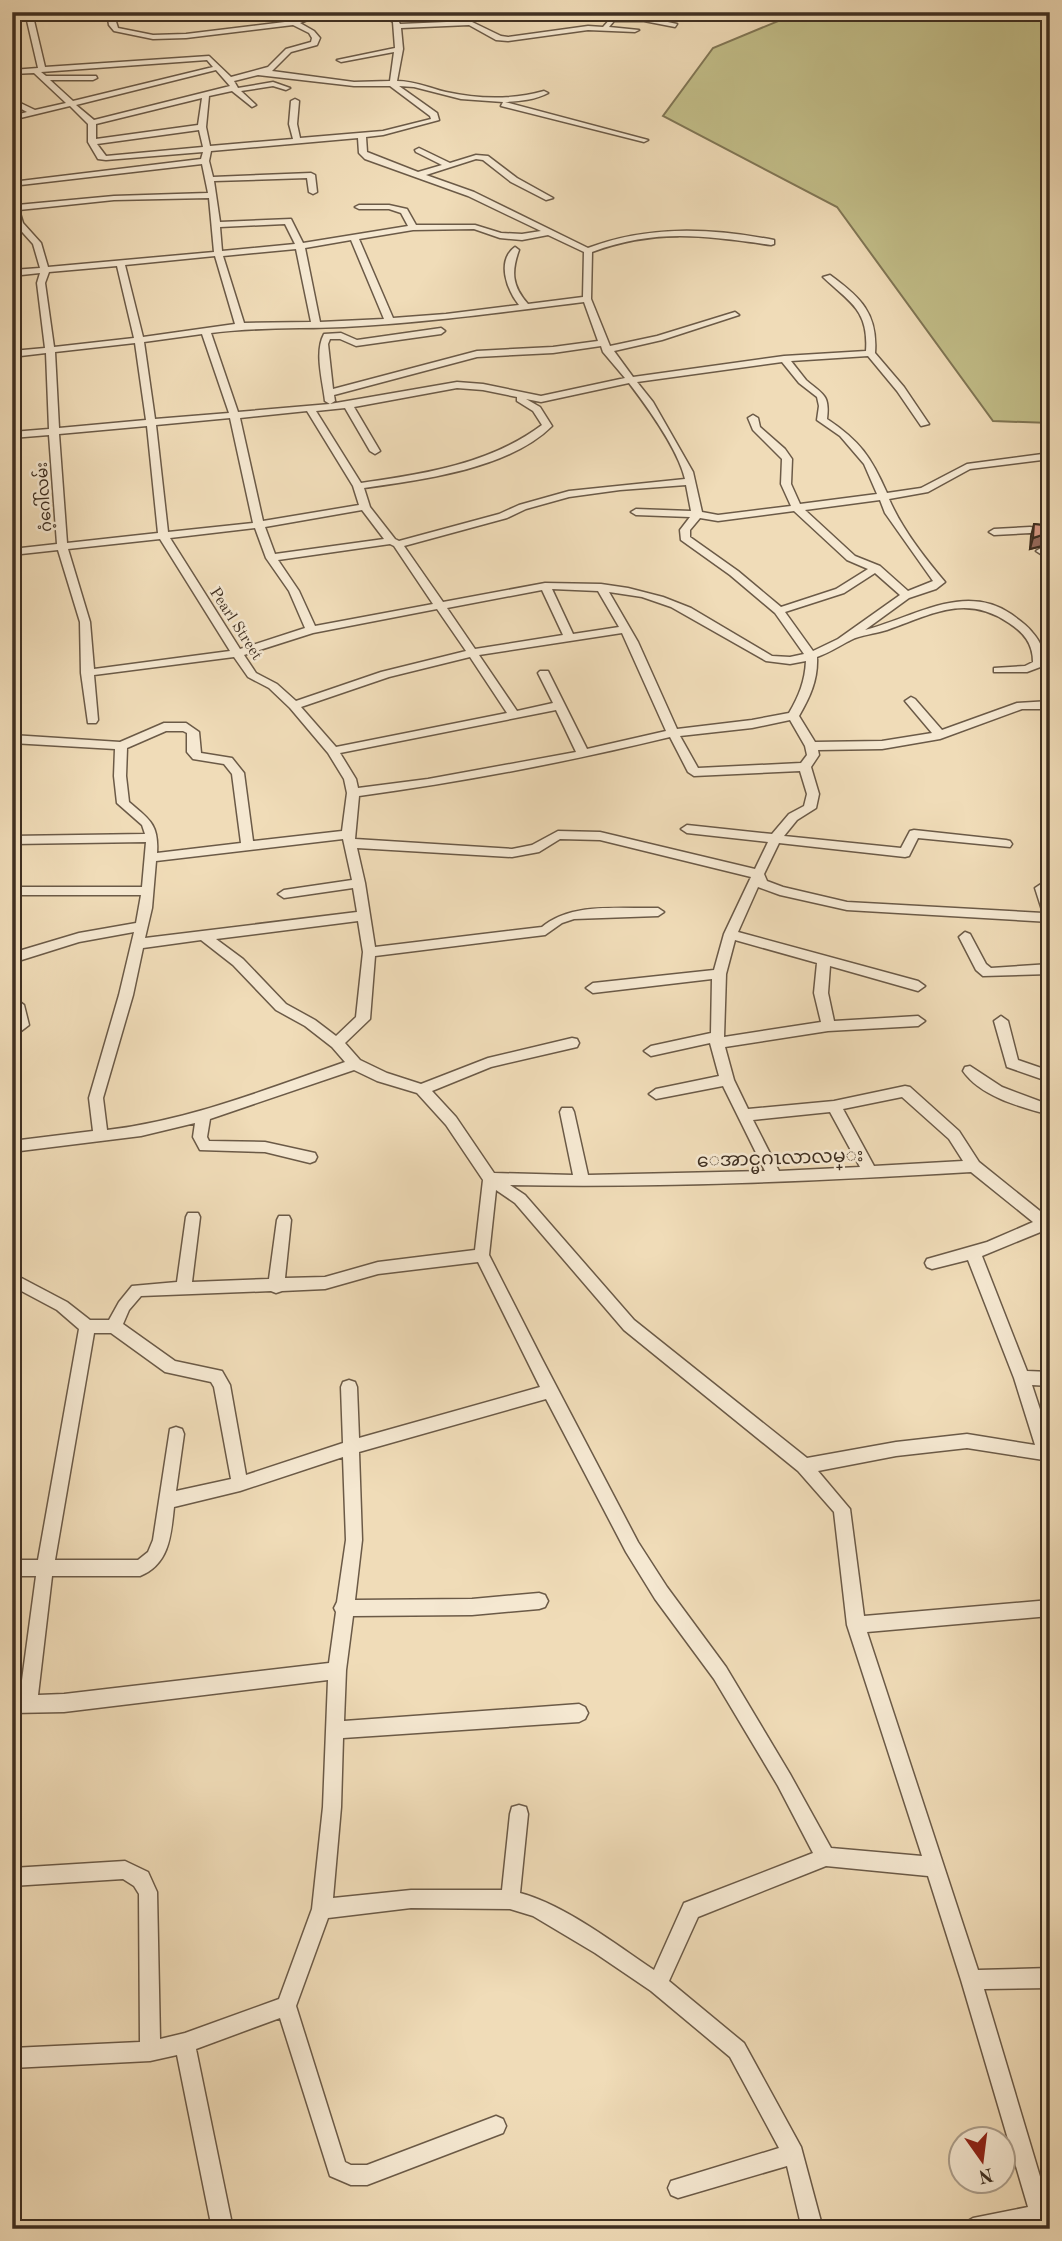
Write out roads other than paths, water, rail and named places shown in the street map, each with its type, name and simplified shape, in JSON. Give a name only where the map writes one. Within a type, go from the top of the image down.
[{"type":"street","points":[[29,12],[39,69],[44,78],[92,123],[92,142],[101,157],[362,136],[405,129],[435,120],[434,115],[393,85]]},
{"type":"street","points":[[110,12],[111,25],[116,30],[164,38],[295,23],[324,12]]},
{"type":"street","points":[[267,16],[298,12]]},
{"type":"street","points":[[381,12],[396,21],[398,26],[393,85]]},
{"type":"street","points":[[431,24],[436,12]]},
{"type":"street","points":[[451,23],[456,12]]},
{"type":"street","points":[[606,27],[612,19],[624,18],[651,19],[675,25]]},
{"type":"street","points":[[233,86],[271,69],[278,56],[291,48],[314,43],[316,38],[312,32],[295,23]]},
{"type":"street","points":[[398,26],[470,23],[499,38],[508,39],[606,27],[635,30]]},
{"type":"street","points":[[341,60],[398,49]]},
{"type":"street","points":[[12,72],[204,57],[209,58],[252,105]]},
{"type":"street","points":[[12,118],[217,68]]},
{"type":"street","points":[[260,73],[307,75],[346,83],[412,84],[440,93],[475,97],[525,99],[544,93]]},
{"type":"street","points":[[44,78],[93,78]]},
{"type":"street","points":[[92,123],[233,86],[272,83],[286,88]]},
{"type":"street","points":[[206,93],[202,127],[207,149],[205,161],[214,195],[218,253],[240,326]]},
{"type":"street","points":[[475,97],[644,140]]},
{"type":"street","points":[[12,101],[33,112]]},
{"type":"street","points":[[295,101],[293,124],[297,141]]},
{"type":"street","points":[[92,142],[202,127]]},
{"type":"street","points":[[362,136],[365,155],[471,194],[588,251],[634,235],[668,232],[771,242]]},
{"type":"street","points":[[419,150],[448,165]]},
{"type":"street","points":[[418,175],[476,157],[485,158],[514,180],[549,198]]},
{"type":"street","points":[[12,184],[205,161]]},
{"type":"street","points":[[210,179],[311,175],[313,192]]},
{"type":"street","points":[[45,270],[37,243],[19,224],[14,205],[214,195]]},
{"type":"street","points":[[359,207],[389,207],[404,211],[413,228]]},
{"type":"street","points":[[216,225],[288,221],[300,246],[316,323]]},
{"type":"street","points":[[12,273],[300,246],[413,228],[475,227],[522,237],[551,232]]},
{"type":"street","points":[[354,238],[389,320]]},
{"type":"street","points":[[515,250],[510,263],[509,281],[513,294],[526,306]]},
{"type":"street","points":[[353,793],[428,783],[583,754],[673,733],[752,724],[793,716],[806,694],[812,658],[779,611],[734,573],[685,538],[685,530],[697,514],[691,482],[684,463],[648,402],[604,346],[587,299],[588,251]]},
{"type":"street","name":"Pearl Street","points":[[120,262],[139,340],[163,535],[252,675],[273,686],[294,706],[333,751],[351,779],[353,793],[349,839],[359,883],[369,952],[363,1019],[337,1043]]},
{"type":"street","name":"ဂံ့ဂေါ်လမ်း","points":[[45,270],[41,283],[50,349],[56,475],[63,547],[85,622],[92,720]]},
{"type":"street","points":[[827,277],[849,292],[865,310],[873,336],[870,353]]},
{"type":"street","points":[[12,354],[240,326],[446,317],[587,299]]},
{"type":"street","points":[[328,393],[477,354],[604,346],[659,338],[735,314]]},
{"type":"street","points":[[206,331],[234,414],[259,525],[271,558],[293,591],[311,630]]},
{"type":"street","points":[[331,406],[323,344],[327,336],[341,335],[356,343],[441,331]]},
{"type":"street","points":[[12,435],[348,405],[457,385],[483,387],[541,399],[629,380],[785,359],[870,353]]},
{"type":"street","points":[[870,353],[901,389],[924,424]]},
{"type":"street","points":[[87,673],[238,653],[311,630],[545,586],[601,587],[674,605],[770,659],[784,662],[812,658],[907,595],[940,582],[930,573],[902,533],[881,495],[869,463],[843,434],[822,420],[824,406],[821,396],[802,381],[785,359]]},
{"type":"street","points":[[358,486],[431,476],[495,454],[531,438],[547,426],[544,417],[537,409],[512,394]]},
{"type":"street","points":[[348,405],[374,452]]},
{"type":"street","points":[[309,407],[358,486],[365,507],[441,604],[514,714]]},
{"type":"street","points":[[753,418],[755,428],[782,451],[787,459],[786,484],[797,508],[851,558],[876,568],[907,595]]},
{"type":"street","points":[[636,512],[697,514],[718,518],[797,508],[931,489],[948,475],[967,467],[1050,456]]},
{"type":"street","points":[[271,558],[395,542],[503,516],[517,508],[588,492],[691,482]]},
{"type":"street","points":[[12,552],[259,525],[365,507]]},
{"type":"street","points":[[994,532],[1050,533]]},
{"type":"street","points":[[779,611],[840,591],[876,568]]},
{"type":"street","points":[[545,586],[569,637]]},
{"type":"street","points":[[601,587],[633,642],[673,733],[694,772],[805,767]]},
{"type":"street","points":[[848,636],[869,633],[897,621],[959,602],[980,603],[1014,620],[1031,635],[1040,655],[1039,664],[1027,669],[998,670]]},
{"type":"street","points":[[294,706],[386,674],[472,653],[624,629]]},
{"type":"street","points":[[544,673],[583,754]]},
{"type":"street","points":[[911,701],[940,735]]},
{"type":"street","points":[[333,751],[558,705]]},
{"type":"street","points":[[811,746],[882,745],[940,735],[1021,705],[1050,705]]},
{"type":"street","points":[[793,716],[811,746],[813,755],[805,767]]},
{"type":"street","points":[[12,739],[121,746],[164,727],[186,727],[193,732],[193,752],[197,756],[228,761],[238,773],[248,847]]},
{"type":"street","points":[[101,1135],[96,1098],[126,995],[142,926],[152,838],[147,823],[130,812],[123,803],[121,746]]},
{"type":"street","points":[[775,1178],[727,1080],[717,1040],[719,974],[730,934],[775,839],[793,817],[810,808],[813,794],[805,767]]},
{"type":"street","points":[[687,829],[905,853],[914,834],[1006,844]]},
{"type":"street","points":[[150,858],[349,839],[512,853],[535,849],[558,835],[589,835],[758,874]]},
{"type":"street","points":[[12,840],[152,838]]},
{"type":"street","points":[[758,874],[762,884],[780,891],[847,906],[1050,917],[1041,888]]},
{"type":"street","points":[[284,894],[359,883]]},
{"type":"street","points":[[12,891],[148,891]]},
{"type":"street","points":[[369,952],[545,930],[553,927],[558,920],[574,915],[658,912]]},
{"type":"street","points":[[136,944],[362,916]]},
{"type":"street","points":[[12,958],[79,938],[142,926]]},
{"type":"street","points":[[730,934],[918,986]]},
{"type":"street","points":[[205,937],[238,962],[263,992],[281,1007],[310,1023],[337,1043],[355,1063],[382,1077],[422,1089],[451,1121],[490,1179],[520,1199],[629,1325],[804,1466],[842,1509],[856,1625],[971,1980],[1043,2222],[973,2229]]},
{"type":"street","points":[[965,937],[981,967],[988,973],[1050,969]]},
{"type":"street","points":[[824,958],[821,993],[828,1026]]},
{"type":"street","points":[[593,988],[719,974]]},
{"type":"street","points":[[12,1002],[19,1008],[22,1025],[12,1033]]},
{"type":"street","points":[[651,1051],[828,1026],[918,1021]]},
{"type":"street","points":[[1001,1021],[1012,1063],[1050,1077]]},
{"type":"street","points":[[422,1089],[488,1063],[572,1043]]},
{"type":"street","points":[[12,1147],[141,1131],[203,1116],[355,1063]]},
{"type":"street","points":[[970,1070],[984,1084],[1008,1097],[1050,1110]]},
{"type":"street","points":[[656,1094],[727,1080]]},
{"type":"street","points":[[746,1115],[834,1106],[905,1091],[954,1135],[974,1166],[1047,1225],[973,1253],[932,1263]]},
{"type":"street","points":[[834,1106],[870,1172]]},
{"type":"street","points":[[567,1112],[582,1181]]},
{"type":"street","points":[[203,1116],[200,1137],[205,1146],[265,1147],[310,1157]]},
{"type":"street","name":"ေအာင္မဂၤလာလမ္း","points":[[490,1179],[582,1181],[775,1178],[974,1166]]},
{"type":"street","points":[[490,1179],[482,1255],[632,1547],[661,1593],[720,1673],[826,1857]]},
{"type":"street","points":[[184,1288],[193,1217]]},
{"type":"street","points":[[276,1287],[284,1220]]},
{"type":"street","points":[[804,1466],[896,1449],[967,1441],[1048,1454],[1022,1378],[973,1253]]},
{"type":"street","points":[[114,1326],[137,1290],[276,1287],[325,1283],[378,1268],[482,1255]]},
{"type":"street","points":[[12,1279],[62,1306],[87,1327],[114,1326],[171,1367],[216,1376],[222,1385],[240,1483]]},
{"type":"street","points":[[87,1327],[20,1704],[64,1703],[337,1670]]},
{"type":"street","points":[[1022,1378],[1050,1379]]},
{"type":"street","points":[[349,1387],[354,1541],[337,1670],[332,1807],[323,1909],[286,2006],[337,2169],[351,2175],[367,2175],[496,2126]]},
{"type":"street","points":[[167,1501],[240,1483],[352,1447],[550,1391]]},
{"type":"street","points":[[12,1568],[140,1568],[148,1565],[155,1559],[159,1545],[176,1434]]},
{"type":"street","points":[[344,1608],[471,1607],[539,1601]]},
{"type":"street","points":[[856,1625],[1050,1608]]},
{"type":"street","points":[[335,1730],[579,1713]]},
{"type":"street","points":[[510,1900],[519,1814]]},
{"type":"street","points":[[658,1984],[691,1910],[826,1857],[934,1867]]},
{"type":"street","points":[[12,1877],[125,1871],[141,1879],[148,1892],[150,2051]]},
{"type":"street","points":[[323,1909],[411,1899],[510,1900],[537,1907],[602,1946],[658,1984],[737,2050],[794,2154],[813,2229]]},
{"type":"street","points":[[971,1980],[1050,1978]]},
{"type":"street","points":[[12,2058],[150,2051],[185,2043],[286,2006]]},
{"type":"street","points":[[185,2043],[223,2229]]},
{"type":"street","points":[[678,2188],[794,2154]]}]
